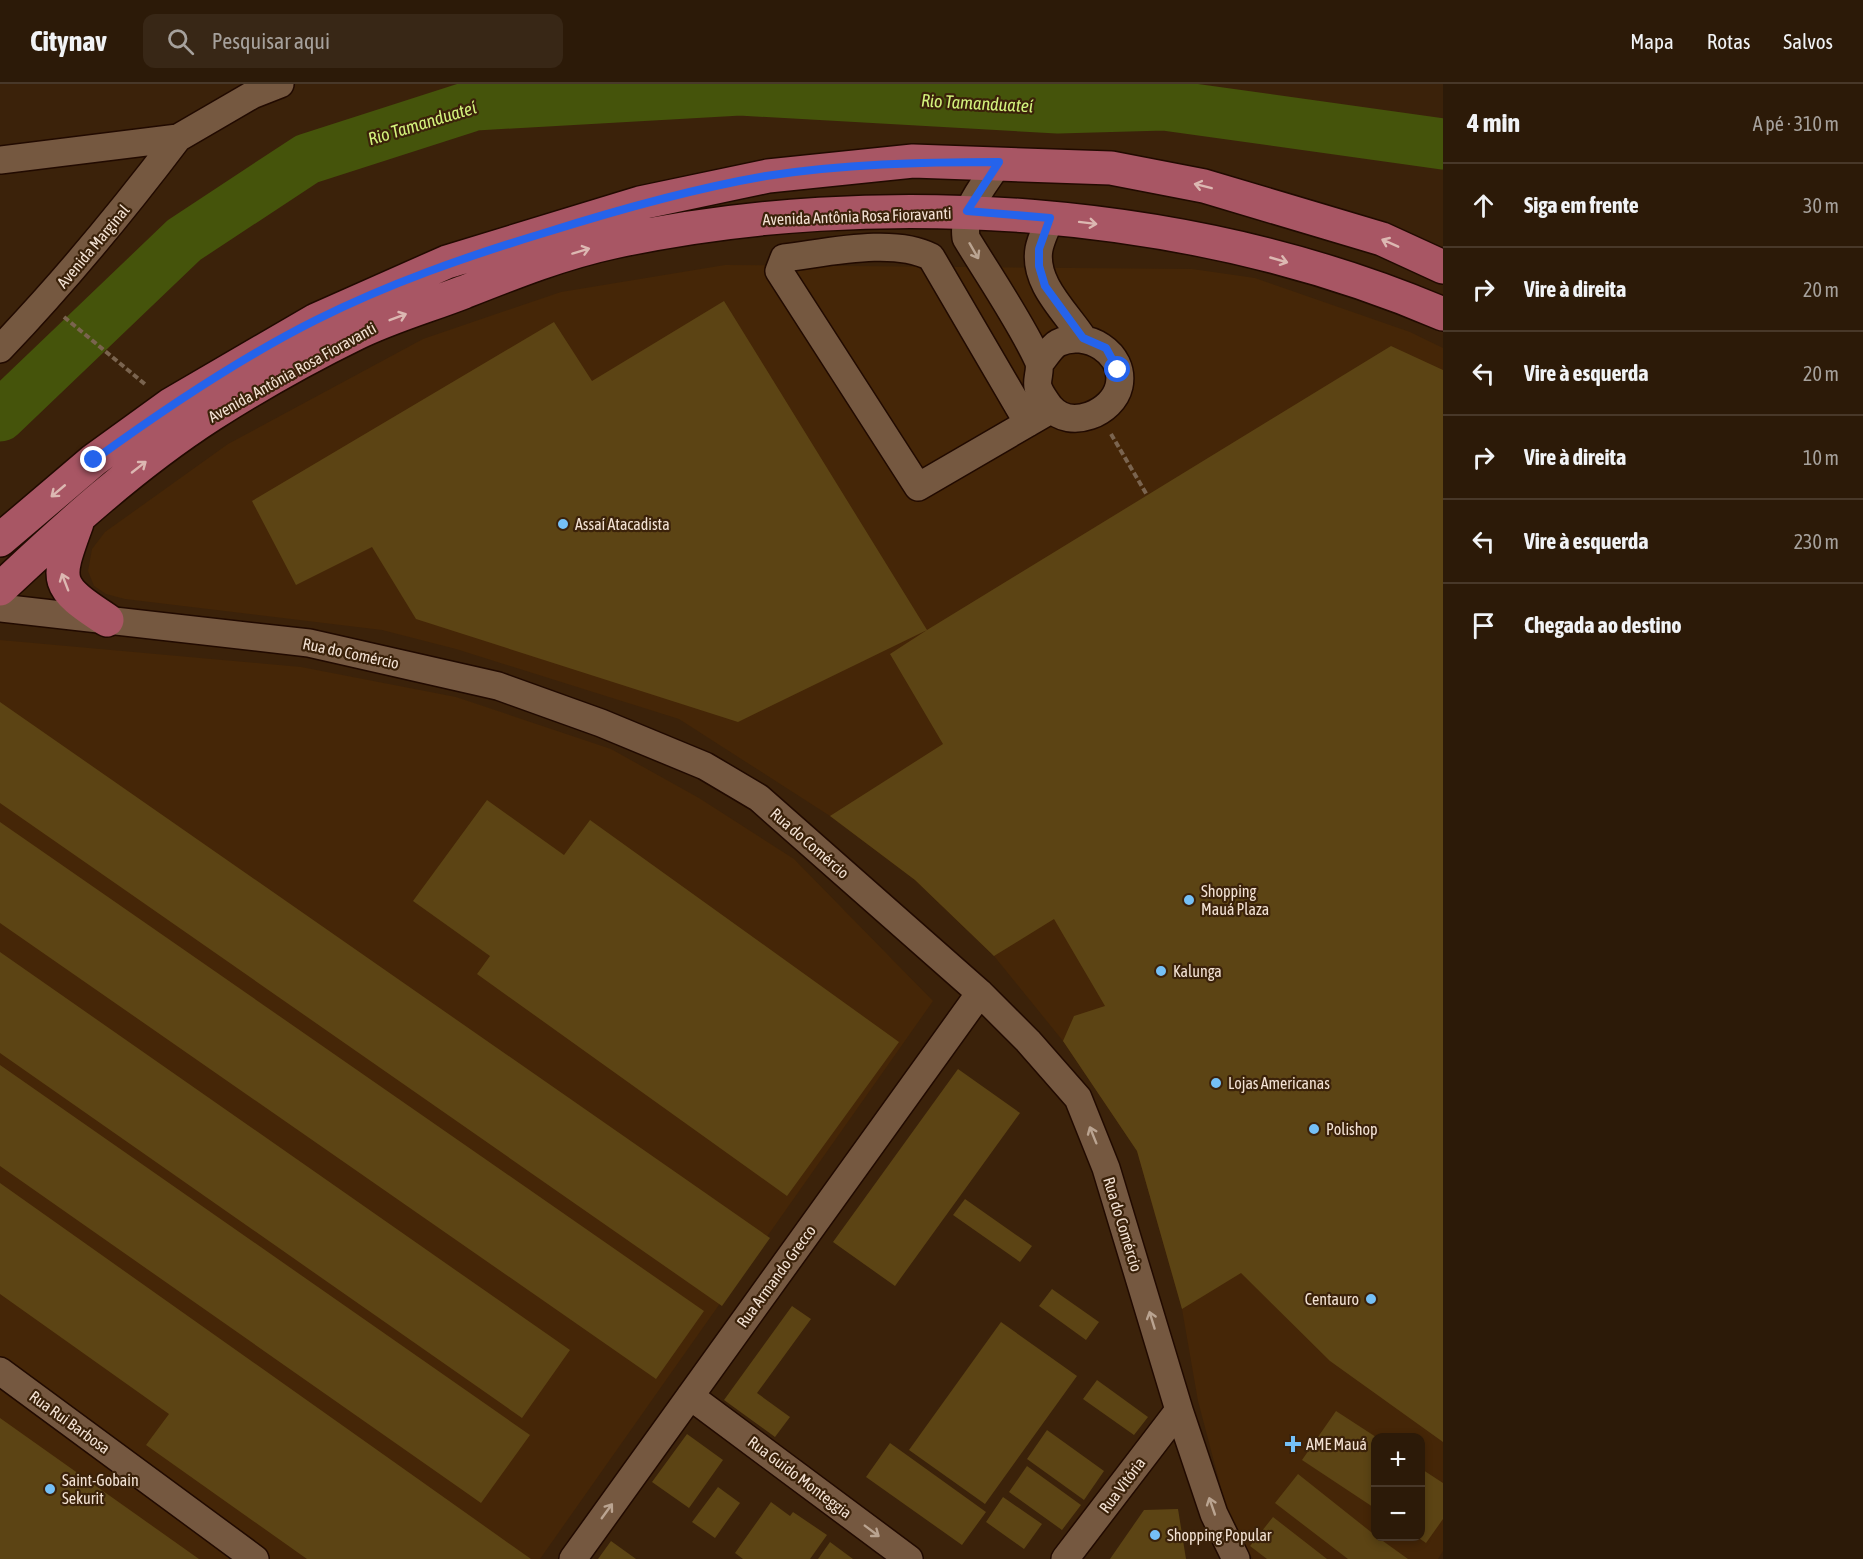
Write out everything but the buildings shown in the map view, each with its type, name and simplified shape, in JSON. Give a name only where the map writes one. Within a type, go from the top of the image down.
[{"type":"main road","name":"Avenida Antônia Rosa Fioravanti","points":[[0,540],[94,460],[170,405],[316,320],[447,262],[640,203],[768,176],[913,162],[999,162],[1111,168],[1204,186],[1382,239],[1443,267]]},
{"type":"main road","name":"Avenida Antônia Rosa Fioravanti","points":[[0,589],[138,467],[222,408],[357,333],[522,269],[610,243],[709,225],[795,216],[967,211],[1050,218],[1127,227],[1236,248],[1387,290],[1443,314]]},
{"type":"main road","points":[[78,519],[61,567],[63,580],[75,599],[107,620]]},
{"type":"street","points":[[0,160],[178,138],[252,95],[280,84]]},
{"type":"street","name":"Avenida Marginal","points":[[0,349],[56,290],[124,209],[178,138]]},
{"type":"street","points":[[999,162],[967,211],[964,224],[966,238],[1040,363],[1038,388],[1052,409],[1075,419],[1099,413],[1116,395],[1119,384],[1118,370],[1106,348],[1083,338],[1045,286],[1039,266],[1039,249],[1050,218]]},
{"type":"street","points":[[1028,423],[931,257],[918,250],[904,248],[856,250],[784,258],[780,263],[779,271],[918,487],[1028,423],[1052,409]]},
{"type":"street","points":[[1040,363],[1057,343],[1083,338]]},
{"type":"street","name":"Rua do Comércio","points":[[0,608],[309,643],[498,686],[601,723],[705,766],[759,798],[980,993],[1028,1041],[1078,1098],[1106,1167],[1179,1410],[1214,1514],[1236,1559]]},
{"type":"street","name":"Rua Armando Grecco","points":[[573,1559],[980,993]]},
{"type":"street","name":"Rua Rui Barbosa","points":[[0,1371],[255,1559]]},
{"type":"street","name":"Rua Guido Monteggia","points":[[690,1396],[909,1559]]},
{"type":"street","name":"Rua Vitória","points":[[1065,1559],[1179,1410]]},
{"type":"path","points":[[61,314],[145,384]]},
{"type":"path","points":[[1099,413],[1147,495]]},
{"type":"shaded area","points":[[725,265],[1192,269],[1255,278],[1410,332],[1443,348],[1443,1551],[1438,1559],[1253,1559],[1231,1526],[1198,1401],[1182,1309],[1137,1151],[1063,1041],[994,956],[915,880],[830,816],[679,719],[456,649],[382,630],[125,599],[106,594],[94,586],[88,571],[92,549],[105,532],[228,444],[423,339],[561,292]]},
{"type":"shaded area","points":[[0,640],[301,667],[456,697],[611,749],[699,798],[794,859],[933,1001],[540,1559],[0,1559]]},
{"type":"waterway","name":"Rio Tamanduateí","points":[[0,416],[184,240],[307,159],[475,105],[740,90],[1058,108],[1164,105],[1443,144]]},
{"type":"place","name":"Assaí Atacadista","points":[[563,524]]},
{"type":"place","name":"Shopping Mauá Plaza","points":[[1189,900]]},
{"type":"place","name":"Kalunga","points":[[1161,971]]},
{"type":"place","name":"Lojas Americanas","points":[[1216,1083]]},
{"type":"place","name":"Polishop","points":[[1314,1129]]},
{"type":"place","name":"Centauro","points":[[1371,1299]]},
{"type":"place","name":"AME Mauá","points":[[1293,1444]]},
{"type":"place","name":"Saint-Gobain Sekurit","points":[[50,1489]]},
{"type":"place","name":"Shopping Popular","points":[[1155,1535]]},
{"type":"route","points":[[94,460],[170,405],[316,320],[447,262],[640,203],[702,189],[768,176],[913,162],[999,162],[967,211],[1003,212],[1050,218],[1039,249],[1039,266],[1045,286],[1083,338],[1106,348],[1118,370]]}]
